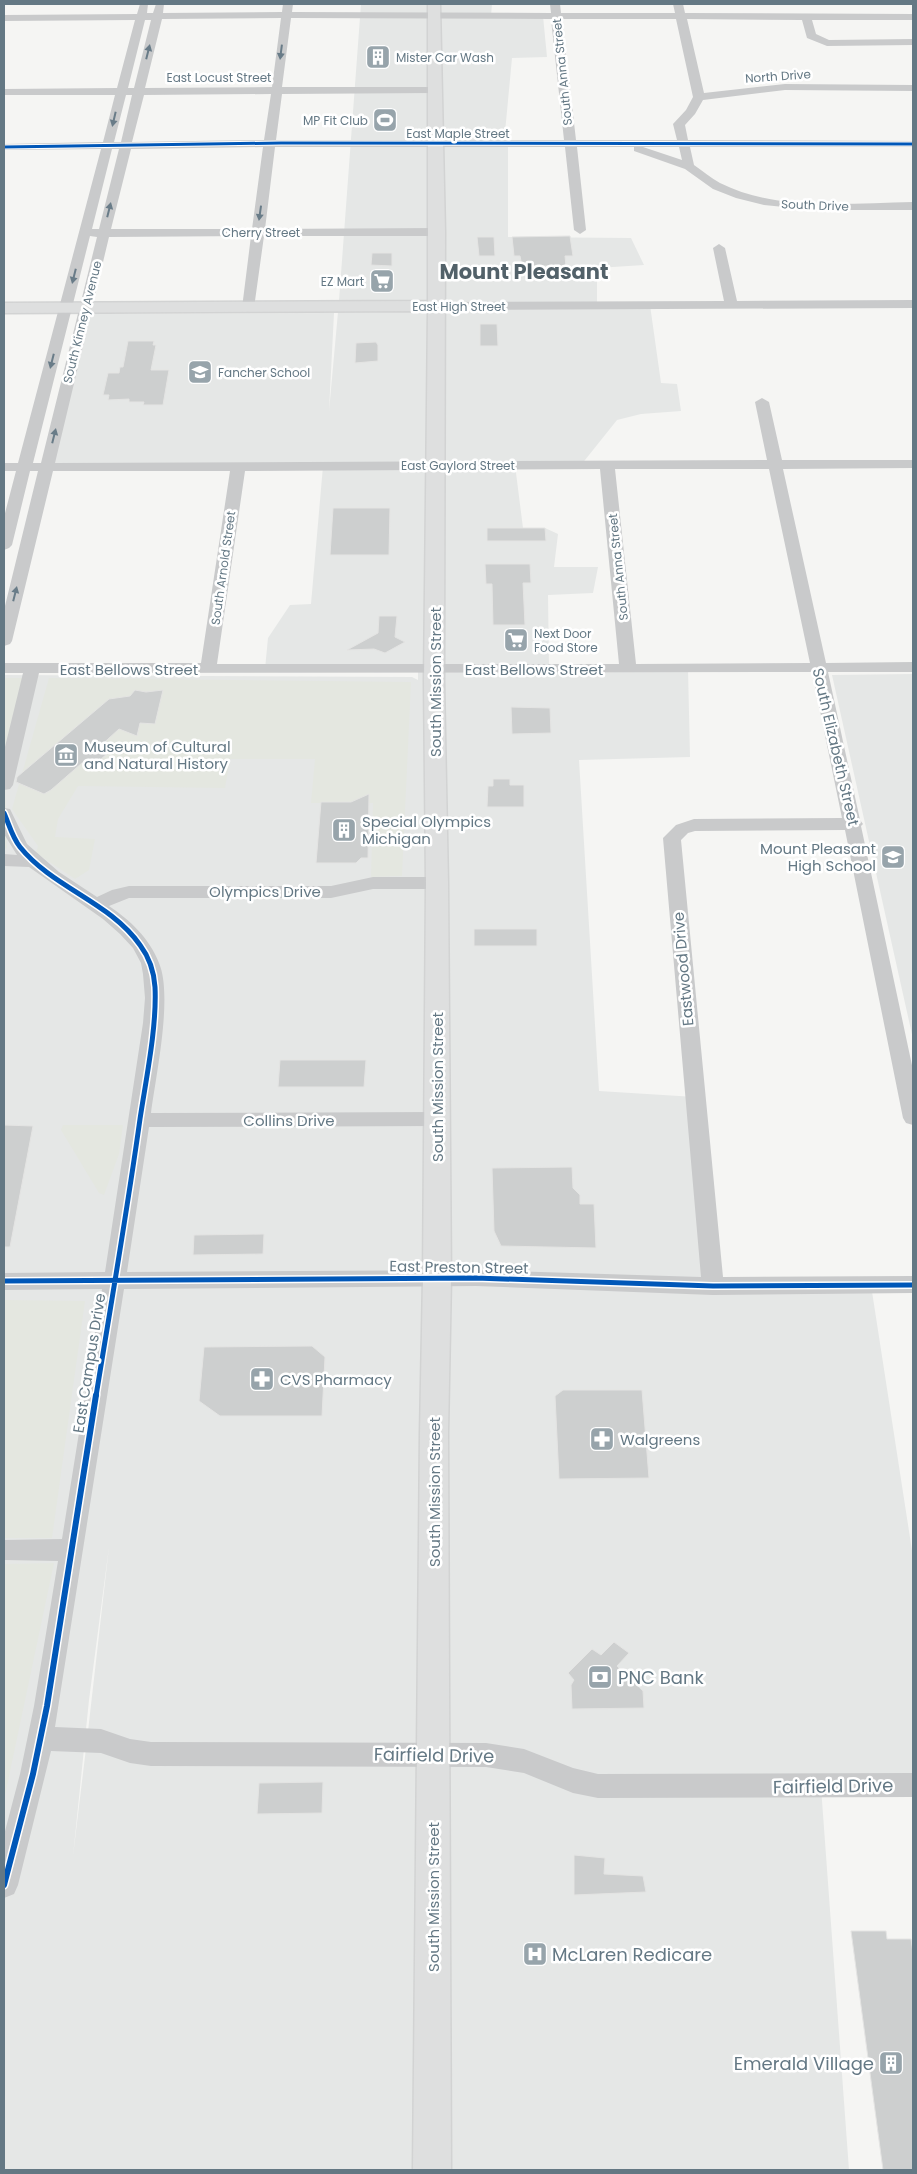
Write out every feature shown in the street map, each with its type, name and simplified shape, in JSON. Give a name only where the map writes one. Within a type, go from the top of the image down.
[{"type":"main road","name":"South Mission Street","points":[[432,2170],[434,1442],[437,1278],[437,883],[434,669],[437,232],[434,10]]},
{"type":"main road","name":"East High Street","points":[[4,308],[257,305],[435,306]]},
{"type":"street","points":[[4,11],[7,4]]},
{"type":"street","name":"South Kinney Avenue","points":[[4,545],[144,4]]},
{"type":"street","name":"South Anna Street","points":[[555,4],[580,230]]},
{"type":"street","points":[[678,4],[699,97],[691,112],[675,126],[689,167]]},
{"type":"street","points":[[4,18],[141,16],[158,10],[434,10],[557,16],[913,17]]},
{"type":"street","name":"South Kinney Avenue","points":[[4,641],[158,10]]},
{"type":"street","points":[[257,305],[258,232],[276,144],[292,10]]},
{"type":"street","points":[[806,16],[811,36],[827,43],[913,42]]},
{"type":"street","name":"North Drive","points":[[699,97],[786,87],[913,88]]},
{"type":"street","name":"East Locust Street","points":[[4,92],[434,90]]},
{"type":"street","points":[[624,144],[656,133]]},
{"type":"street","name":"East Maple Street","points":[[4,147],[436,143],[913,144]]},
{"type":"street","points":[[276,144],[280,159]]},
{"type":"street","name":"South Drive","points":[[624,144],[689,167],[715,185],[732,192],[779,204],[800,206],[913,206]]},
{"type":"street","name":"Cherry Street","points":[[84,233],[437,232]]},
{"type":"street","points":[[719,248],[730,304]]},
{"type":"street","name":"East High Street","points":[[435,306],[913,304]]},
{"type":"street","name":"South Elizabeth Street","points":[[762,402],[818,668],[854,824],[913,1118]]},
{"type":"street","name":"East Gaylord Street","points":[[4,467],[913,464]]},
{"type":"street","name":"South Anna Street","points":[[607,465],[628,669]]},
{"type":"street","name":"South Arnold Street","points":[[208,669],[238,466]]},
{"type":"street","name":"East Bellows Street","points":[[4,668],[628,669],[913,667]]},
{"type":"street","points":[[4,785],[32,668]]},
{"type":"street","name":"East Campus Drive","points":[[4,813],[17,842],[35,861],[95,905],[134,938],[147,957],[154,977],[153,1019],[140,1120],[41,1739],[4,1885]]},
{"type":"street","name":"Eastwood Drive","points":[[712,1286],[672,838],[682,829],[694,825],[854,824]]},
{"type":"street","points":[[4,860],[35,861]]},
{"type":"street","name":"Olympics Drive","points":[[95,905],[118,894],[130,892],[332,892],[373,884],[437,883]]},
{"type":"street","name":"Collins Drive","points":[[140,1120],[437,1119]]},
{"type":"street","name":"East Preston Street","points":[[4,1281],[437,1278],[712,1286],[913,1285]]},
{"type":"street","points":[[4,1550],[72,1550]]},
{"type":"street","name":"Fairfield Drive","points":[[41,1739],[101,1741],[130,1751],[150,1754],[486,1754],[510,1758],[536,1766],[579,1784],[598,1786],[913,1785]]},
{"type":"shaded area","points":[[361,4],[492,4],[491,16],[543,16],[547,57],[512,58],[504,143],[508,143],[508,237],[631,238],[644,265],[597,268],[597,305],[650,305],[661,383],[677,384],[681,411],[641,414],[617,420],[581,465],[515,465],[523,528],[545,528],[558,534],[554,567],[598,567],[593,593],[548,595],[549,669],[688,669],[690,757],[579,760],[599,1091],[695,1097],[713,1286],[871,1285],[913,1557],[913,1785],[821,1787],[849,2170],[4,2170],[4,675],[412,677],[418,680],[418,671],[265,669],[268,638],[290,605],[311,604],[323,466],[46,467],[84,314],[334,313],[329,411]],"holes":[[[109,1547],[73,1856],[89,1700]]]},
{"type":"shaded area","name":"Mount Pleasant High School","points":[[913,674],[913,1039],[832,675]]},
{"type":"shaded area","points":[[4,678],[30,678],[5,781],[7,848],[4,849]]},
{"type":"shaded area","points":[[49,678],[411,682],[402,876],[371,877],[373,803],[311,803],[315,759],[230,759],[225,788],[78,786],[58,819],[55,837],[95,839],[89,870],[75,879],[36,853],[38,846],[12,809]]},
{"type":"shaded area","points":[[63,1125],[123,1125],[119,1154],[104,1195],[99,1193],[61,1130]]},
{"type":"shaded area","points":[[4,1300],[85,1301],[52,1538],[4,1538]]},
{"type":"shaded area","points":[[54,1563],[4,1800],[4,1564]]},
{"type":"building","name":"Mister Car Wash","points":[[370,46],[386,46],[385,68],[371,67]]},
{"type":"building","points":[[570,236],[573,256],[565,256],[566,266],[522,266],[520,256],[514,256],[512,237]]},
{"type":"building","points":[[477,237],[494,237],[495,256],[479,256]]},
{"type":"building","points":[[372,253],[392,253],[392,266],[371,265]]},
{"type":"building","points":[[480,324],[497,324],[498,346],[480,346]]},
{"type":"building","points":[[128,341],[154,341],[153,345],[156,345],[151,370],[169,370],[163,405],[143,405],[144,402],[129,402],[129,399],[108,400],[109,395],[103,395],[108,373],[119,373],[120,367],[123,367]]},
{"type":"building","points":[[376,342],[378,345],[378,361],[355,363],[356,343]]},
{"type":"building","points":[[333,508],[390,508],[389,555],[330,555]]},
{"type":"building","points":[[487,528],[545,528],[546,541],[487,541]]},
{"type":"building","points":[[485,564],[530,564],[531,583],[523,583],[525,625],[493,625],[492,584],[486,584]]},
{"type":"building","points":[[379,616],[397,616],[395,637],[405,642],[385,653],[374,649],[347,650],[378,633]]},
{"type":"building","points":[[135,690],[146,692],[163,690],[155,724],[140,723],[137,736],[119,729],[97,749],[108,753],[92,767],[82,763],[44,794],[16,782],[17,777],[109,699],[130,696]]},
{"type":"building","points":[[511,707],[550,708],[551,733],[512,734]]},
{"type":"building","points":[[493,779],[510,779],[510,785],[524,785],[524,807],[487,807],[488,786],[493,786]]},
{"type":"building","name":"Special Olympics Michigan","points":[[369,794],[368,858],[361,858],[356,863],[316,863],[321,802],[351,802]]},
{"type":"building","points":[[474,929],[537,929],[537,946],[474,946]]},
{"type":"building","points":[[280,1060],[366,1060],[364,1087],[278,1087]]},
{"type":"building","points":[[4,1125],[33,1126],[10,1247],[4,1247]]},
{"type":"building","points":[[572,1167],[573,1188],[580,1195],[580,1204],[594,1204],[596,1248],[501,1246],[494,1231],[492,1168]]},
{"type":"building","points":[[264,1234],[263,1254],[193,1255],[194,1235]]},
{"type":"building","name":"CVS Pharmacy","points":[[312,1346],[325,1357],[322,1416],[220,1416],[199,1401],[204,1347]]},
{"type":"building","name":"Walgreens","points":[[563,1390],[642,1390],[649,1478],[559,1479],[555,1396]]},
{"type":"building","name":"PNC Bank","points":[[614,1642],[629,1653],[617,1666],[643,1691],[644,1708],[572,1709],[571,1685],[574,1680],[568,1673],[592,1649],[601,1655]]},
{"type":"building","points":[[323,1782],[322,1813],[257,1814],[259,1783]]},
{"type":"building","points":[[574,1855],[605,1858],[604,1874],[643,1876],[646,1892],[574,1895]]},
{"type":"building","name":"Emerald Village","points":[[851,1931],[886,1931],[887,1939],[911,1939],[913,1953],[913,2170],[883,2170]]},
{"type":"cycle path","points":[[4,147],[281,143],[913,144]]},
{"type":"cycle path","points":[[4,813],[18,844],[35,862],[52,876],[110,915],[140,945],[150,963],[155,998],[136,1149],[47,1706],[33,1774],[4,1885]]},
{"type":"cycle path","points":[[4,1281],[476,1278],[713,1286],[913,1285]]},
{"type":"place","name":"Mister Car Wash","points":[[378,57]]},
{"type":"place","name":"MP Fit Club","points":[[385,120]]},
{"type":"place","name":"EZ Mart","points":[[382,281]]},
{"type":"place","name":"Fancher School","points":[[200,372]]},
{"type":"place","name":"Next Door Food Store","points":[[516,640]]},
{"type":"place","name":"Museum of Cultural and Natural History","points":[[66,755]]},
{"type":"place","name":"Special Olympics Michigan","points":[[344,830]]},
{"type":"place","name":"Mount Pleasant High School","points":[[893,857]]},
{"type":"place","name":"CVS Pharmacy","points":[[262,1379]]},
{"type":"place","name":"Walgreens","points":[[602,1439]]},
{"type":"place","name":"PNC Bank","points":[[600,1677]]},
{"type":"place","name":"McLaren Redicare","points":[[535,1954]]},
{"type":"place","name":"Emerald Village","points":[[891,2063]]},
{"type":"district","name":"Mount Pleasant","points":[[524,271]]}]
